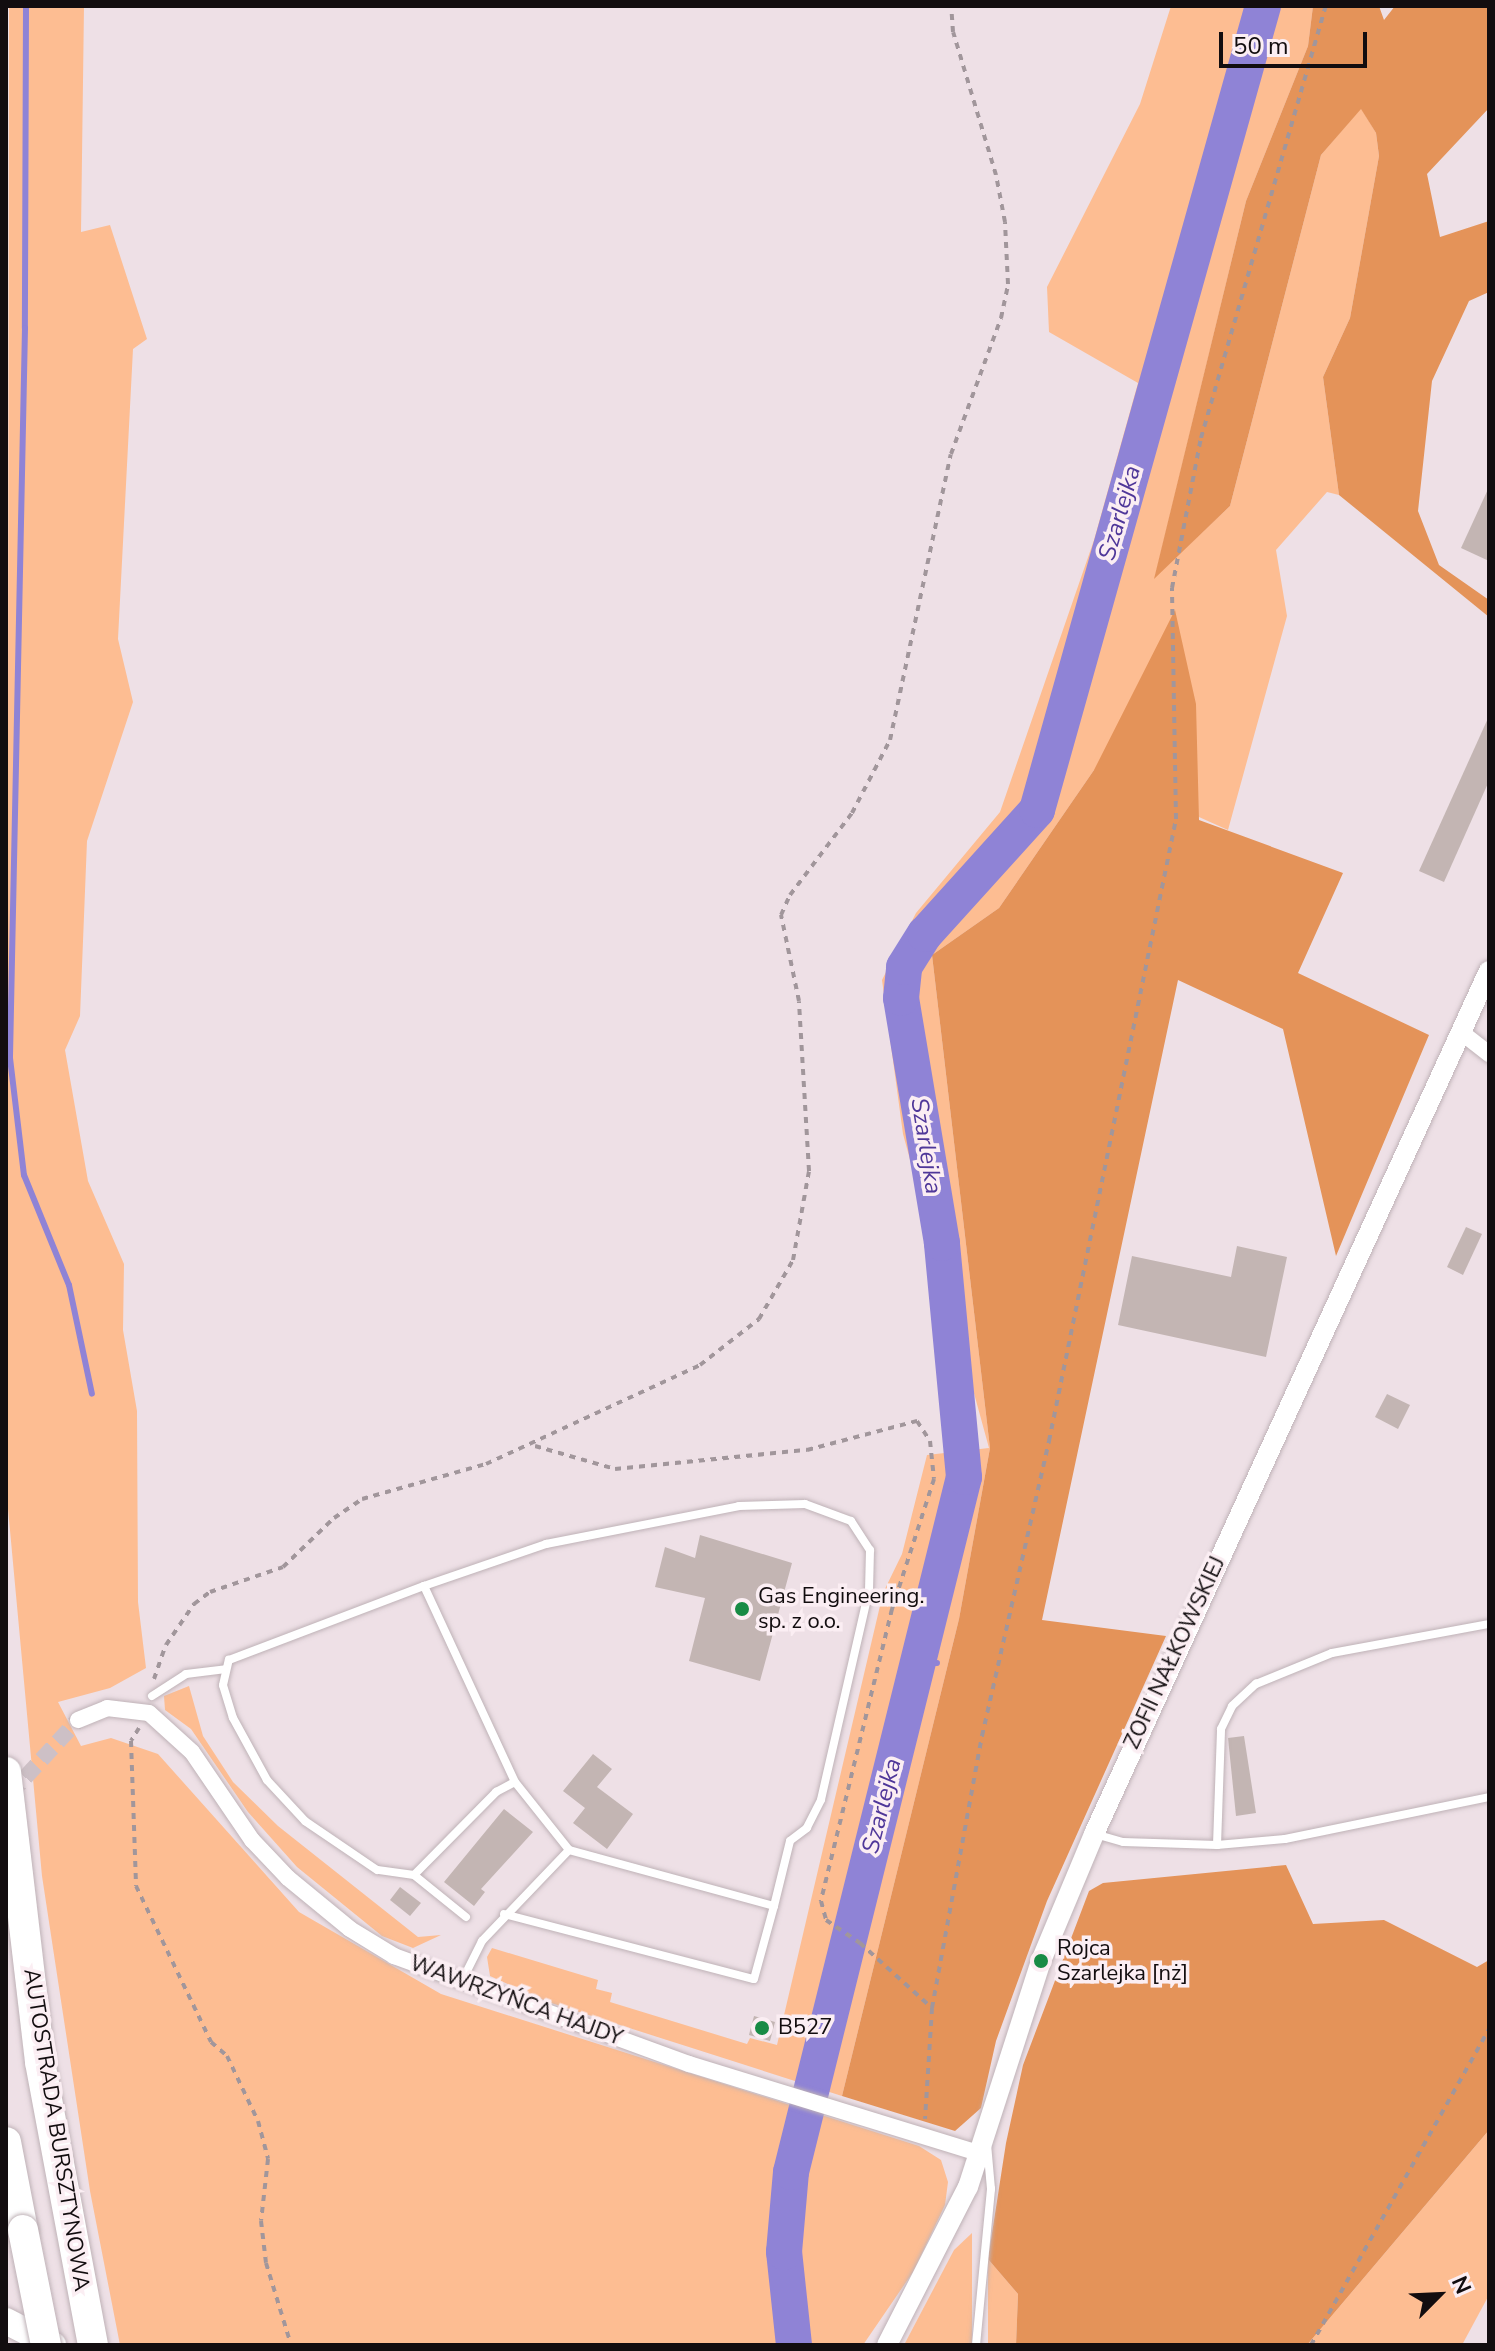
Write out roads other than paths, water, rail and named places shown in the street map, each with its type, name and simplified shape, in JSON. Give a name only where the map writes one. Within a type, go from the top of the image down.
[{"type":"highway","name":"AUTOSTRADA BURSZTYNOWA","points":[[6,1772],[40,2062],[70,2239],[93,2345]]},
{"type":"highway","name":"AUTOSTRADA BURSZTYNOWA","points":[[6,2142],[46,2345]]},
{"type":"main road","points":[[6,2321],[53,2345]]},
{"type":"street","name":"ZOFII NAŁKOWSKIEJ","points":[[887,2345],[984,2147],[1041,1961],[1094,1834],[1489,971]]},
{"type":"street","points":[[1461,1032],[1489,1054]]},
{"type":"street","name":"WAWRZYŃCA HAJDY","points":[[78,1720],[107,1708],[149,1713],[192,1752],[252,1840],[322,1909],[394,1956],[461,1984],[766,2088],[924,2136],[984,2147]]},
{"type":"lane","points":[[466,1917],[414,1875],[377,1870],[305,1821],[267,1780],[233,1718],[224,1669],[229,1660],[424,1586],[546,1544],[739,1506],[805,1504],[851,1521],[870,1550],[869,1590],[821,1800],[807,1828],[790,1841],[754,1979],[504,1914]]},
{"type":"lane","points":[[424,1586],[515,1782],[569,1850],[774,1906]]},
{"type":"lane","points":[[1217,1845],[1221,1729],[1232,1706],[1256,1684],[1332,1653],[1489,1624]]},
{"type":"lane","points":[[152,1696],[186,1674],[224,1669]]},
{"type":"lane","points":[[414,1875],[496,1792],[515,1782]]},
{"type":"lane","points":[[1094,1834],[1123,1842],[1217,1845],[1285,1839],[1489,1797]]},
{"type":"lane","points":[[461,1984],[482,1941],[504,1914],[569,1850]]},
{"type":"lane","points":[[976,2345],[991,2189],[984,2147]]},
{"type":"waterway","points":[[26,6],[25,328],[10,1058],[24,1175],[69,1285],[92,1394]]},
{"type":"waterway","name":"Szarlejka","points":[[794,2345],[784,2252],[791,2172],[964,1477],[942,1243],[901,998],[904,967],[925,934],[1037,810],[1263,6]]},
{"type":"waterway","points":[[917,1664],[937,1663]]},
{"type":"tunnel","points":[[9,1795],[78,1720]]},
{"type":"place","name":"Gas Engineering. sp. z o.o.","points":[[742,1609]]},
{"type":"place","name":"Rojca Szarlejka [nż]","points":[[1041,1961]]},
{"type":"place","name":"B527","points":[[762,2028]]}]
